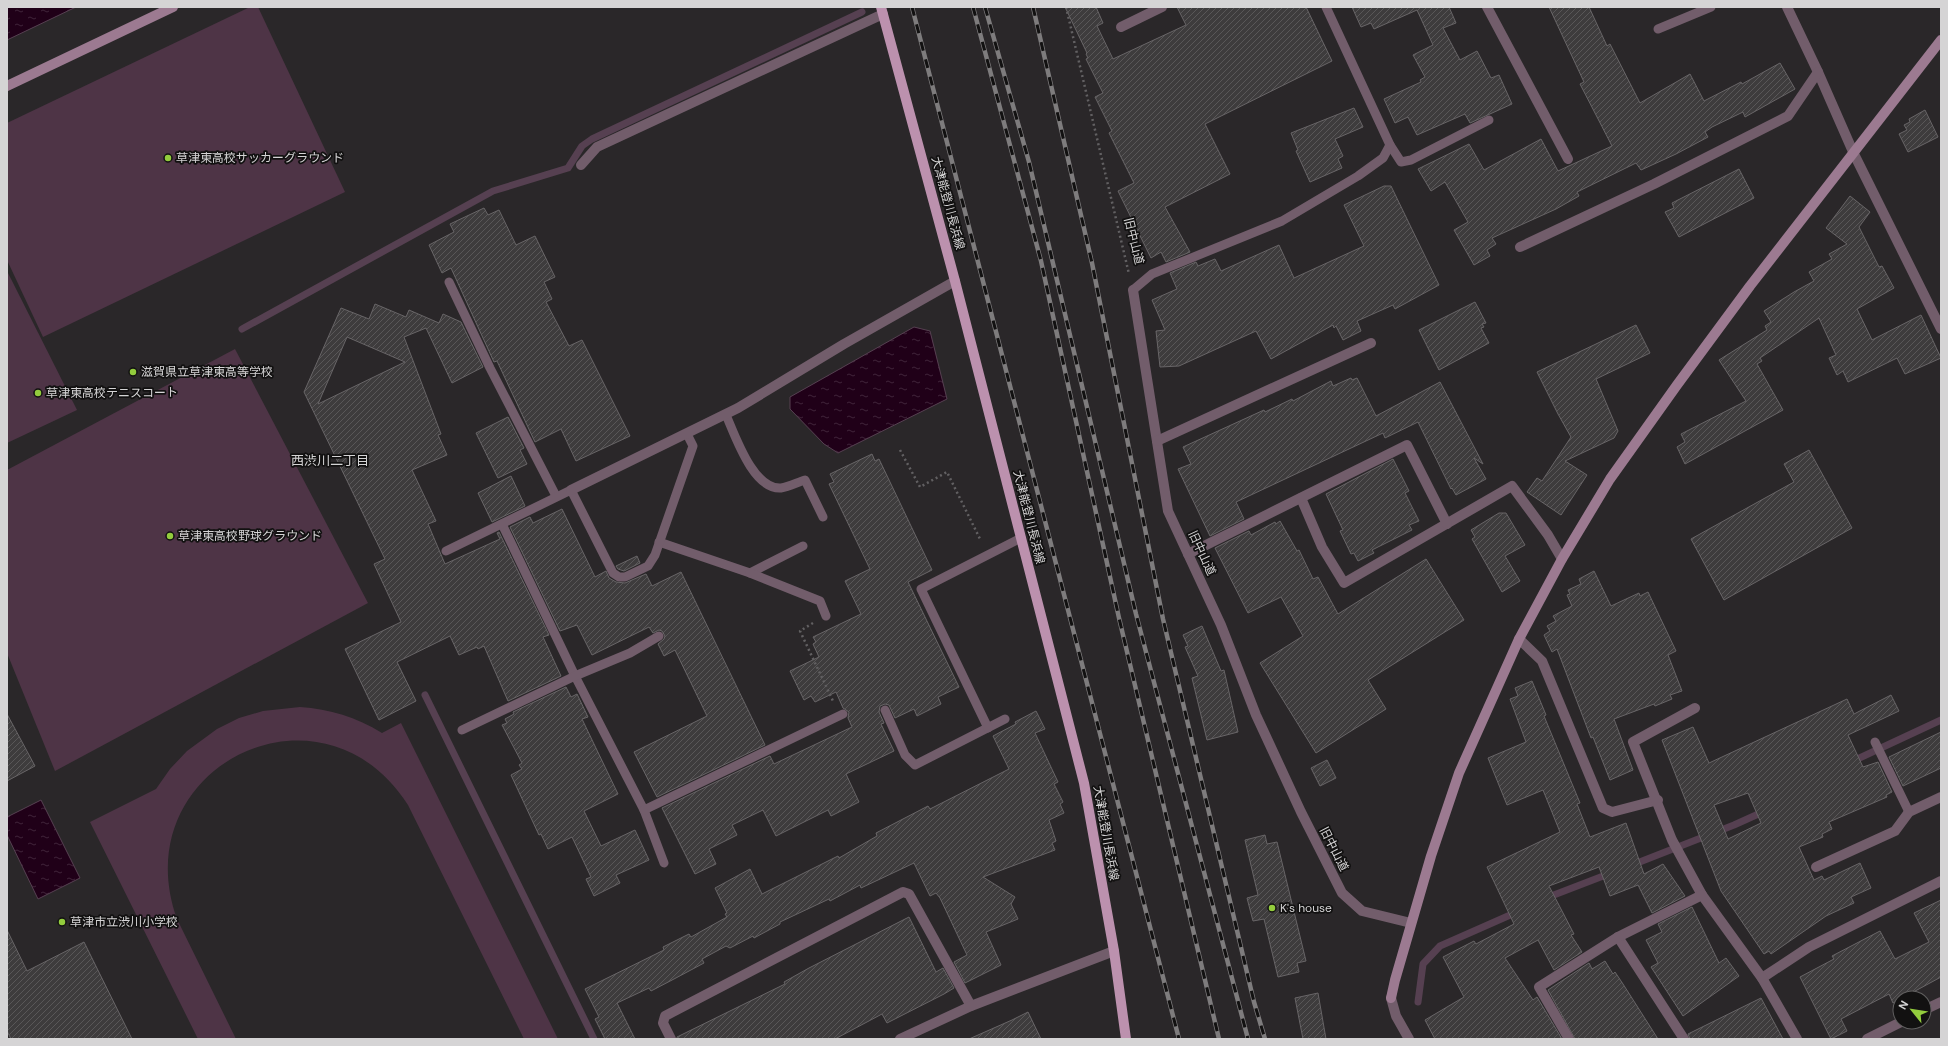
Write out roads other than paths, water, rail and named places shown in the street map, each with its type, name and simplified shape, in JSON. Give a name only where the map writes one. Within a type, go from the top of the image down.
[{"type":"main road","name":"大津能登川長浜線","points":[[882,11],[955,281],[1084,783],[1114,951],[1126,1039]]},
{"type":"street","points":[[7,86],[173,7]]},
{"type":"street","points":[[1122,27],[1162,7]]},
{"type":"street","points":[[1487,7],[1568,159]]},
{"type":"street","points":[[1787,7],[1818,72],[1854,154],[1941,329]]},
{"type":"street","points":[[581,165],[597,147],[882,11]]},
{"type":"street","points":[[1409,1039],[1396,1016],[1391,998],[1411,923],[1459,773],[1519,638],[1562,559],[1610,480],[1677,385],[1750,286],[1941,40]]},
{"type":"street","points":[[1520,247],[1654,184],[1788,116],[1818,72]]},
{"type":"street","points":[[571,490],[726,415],[955,281]]},
{"type":"street","name":"旧中山道","points":[[1133,290],[1168,511],[1221,625],[1259,721],[1301,812],[1342,893],[1362,911],[1411,923]]},
{"type":"street","points":[[1156,441],[1371,343]]},
{"type":"street","points":[[1188,554],[1407,445],[1447,524]]},
{"type":"street","points":[[1301,498],[1322,548],[1344,583],[1512,486],[1548,536],[1562,559]]},
{"type":"street","points":[[1519,638],[1542,661],[1603,808],[1612,812],[1658,800]]},
{"type":"street","points":[[1694,708],[1633,742],[1658,800],[1672,840],[1702,896],[1762,978],[1797,1039]]},
{"type":"street","points":[[1816,867],[1895,831],[1909,812],[1941,797]]},
{"type":"street","points":[[1762,978],[1809,947],[1941,881]]},
{"type":"street","points":[[671,1039],[663,1023],[665,1016],[903,892],[909,894],[971,1006]]},
{"type":"street","points":[[1569,1039],[1539,987],[1618,936],[1702,896]]},
{"type":"street","points":[[1618,936],[1684,1039]]},
{"type":"street","points":[[900,1039],[971,1006],[1114,951]]},
{"type":"street","points":[[1867,1039],[1892,1026]]},
{"type":"lane","points":[[1326,7],[1390,145],[1401,162],[1410,160],[1489,120]]},
{"type":"lane","points":[[1658,29],[1711,7]]},
{"type":"lane","points":[[1133,290],[1152,274],[1282,221],[1358,176],[1383,158],[1390,145]]},
{"type":"lane","points":[[449,282],[490,368],[556,496]]},
{"type":"lane","points":[[726,415],[752,469],[764,483],[780,488],[805,480],[823,517]]},
{"type":"lane","points":[[446,551],[571,490],[613,573],[619,577],[625,577],[648,566],[655,555],[693,446],[688,434]]},
{"type":"lane","points":[[502,524],[575,676],[644,810],[664,863]]},
{"type":"lane","points":[[988,728],[921,589],[1021,538]]},
{"type":"lane","points":[[659,542],[750,573],[820,601],[826,616]]},
{"type":"lane","points":[[750,573],[803,546]]},
{"type":"lane","points":[[462,730],[575,676],[630,654],[659,636]]},
{"type":"lane","points":[[885,710],[905,755],[915,765],[1005,719]]},
{"type":"lane","points":[[644,810],[841,715]]},
{"type":"lane","points":[[1875,742],[1909,812]]},
{"type":"water","points":[[7,7],[76,7],[7,40]]},
{"type":"water","points":[[914,327],[930,331],[947,399],[838,453],[824,444],[790,409],[790,397]]},
{"type":"water","points":[[41,800],[80,878],[38,899],[7,835],[7,817]]},
{"type":"waterway","points":[[242,329],[493,191],[568,168],[582,146],[592,139],[862,12]]},
{"type":"waterway","points":[[425,695],[594,1039]]},
{"type":"waterway","points":[[1851,762],[1941,720]]},
{"type":"waterway","points":[[1632,865],[1734,825],[1765,811]]},
{"type":"waterway","points":[[1546,898],[1611,873]]},
{"type":"waterway","points":[[1418,1002],[1423,964],[1440,946],[1517,912]]},
{"type":"railway","points":[[912,7],[1179,1039]]},
{"type":"railway","points":[[973,7],[1041,261],[1119,618],[1219,1039]]},
{"type":"railway","points":[[985,7],[1029,162],[1136,614],[1248,1039]]},
{"type":"railway","points":[[1033,7],[1092,263],[1163,619],[1254,1002],[1265,1039]]},
{"type":"place","name":"草津東高校サッカーグラウンド","points":[[168,158]]},
{"type":"place","name":"滋賀県立草津東高等学校","points":[[133,372]]},
{"type":"place","name":"草津東高校テニスコート","points":[[38,393]]},
{"type":"place","name":"草津東高校野球グラウンド","points":[[170,536]]},
{"type":"place","name":"K's house","points":[[1272,908]]},
{"type":"place","name":"草津市立渋川小学校","points":[[62,922]]},
{"type":"district","name":"西渋川二丁目","points":[[330,460]]}]
